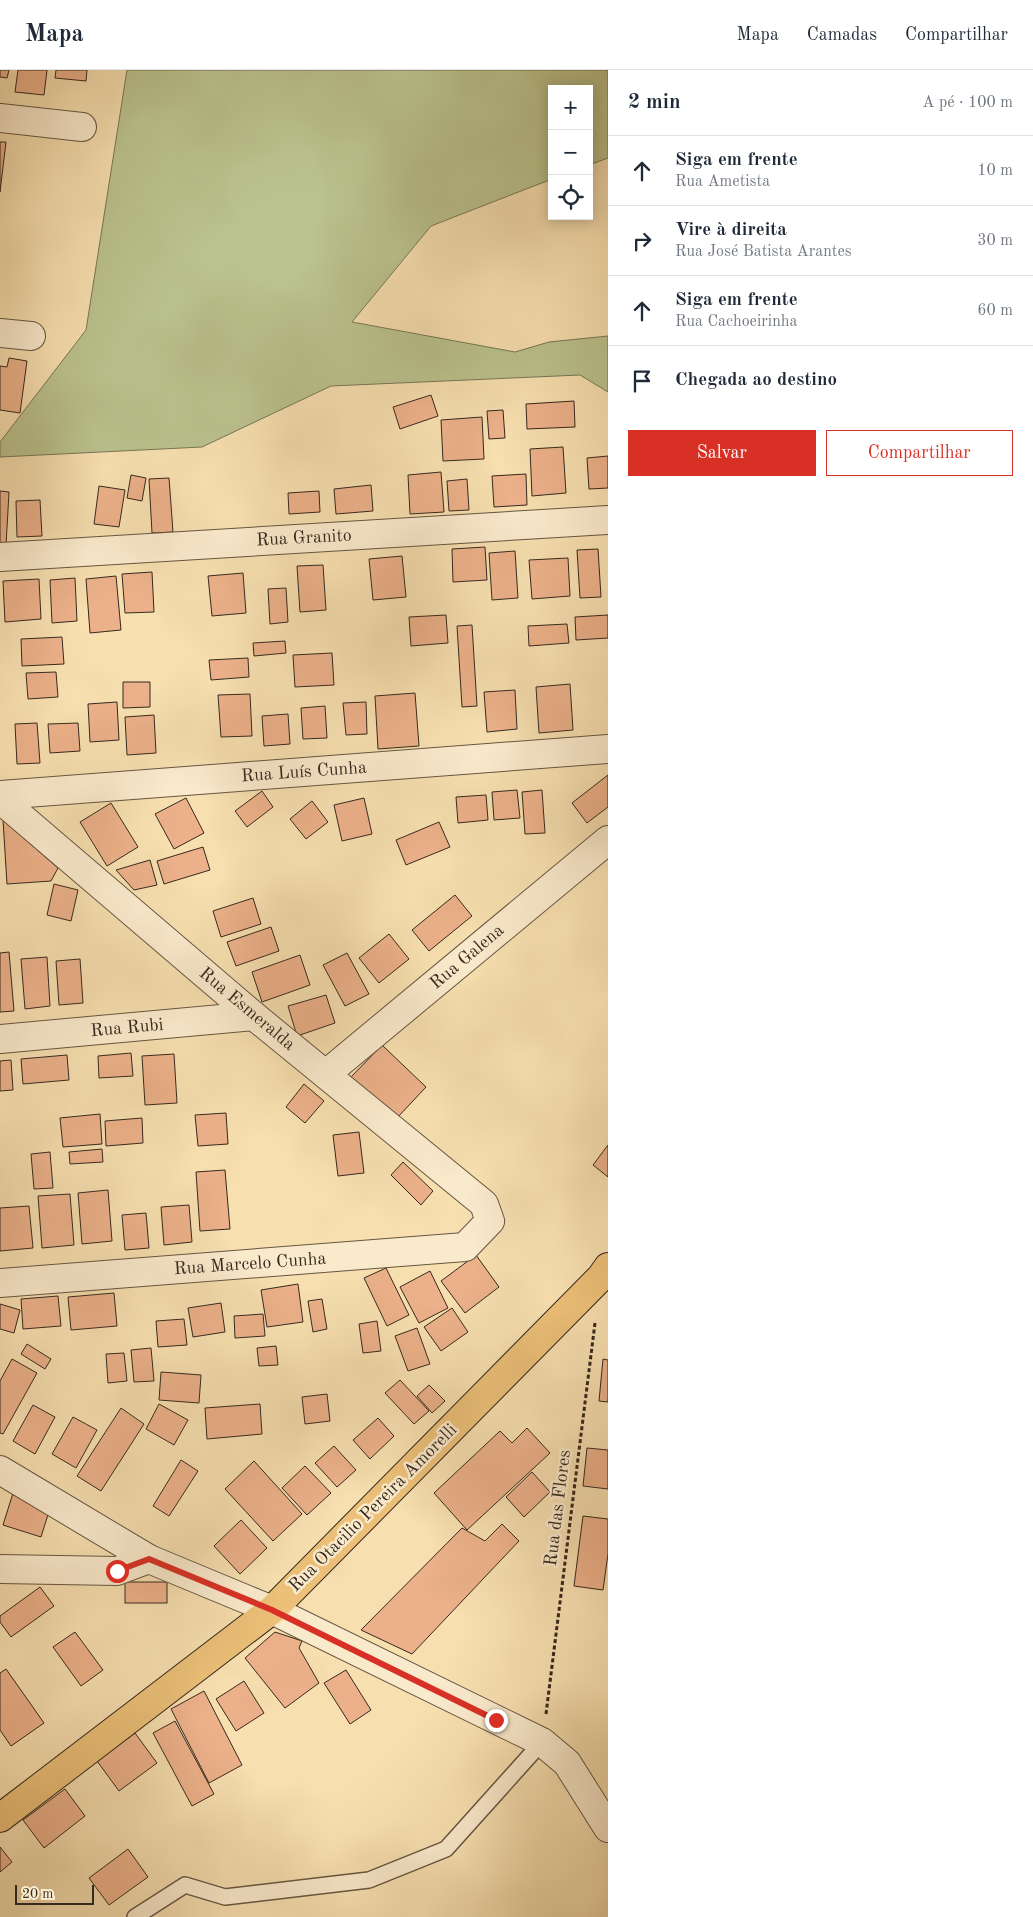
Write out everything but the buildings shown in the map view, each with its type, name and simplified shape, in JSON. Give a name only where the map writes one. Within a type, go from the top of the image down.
[{"type":"main road","name":"Rua Otacilio Pereira Amorelli","points":[[0,1818],[272,1610],[604,1272]]},
{"type":"street","points":[[0,118],[82,127]]},
{"type":"street","points":[[0,333],[31,336]]},
{"type":"street","name":"Rua Granito","points":[[0,557],[608,520]]},
{"type":"street","name":"Rua Luís Cunha","points":[[0,795],[608,749]]},
{"type":"street","name":"Rua Esmeralda","points":[[0,799],[254,1016],[484,1204],[490,1221]]},
{"type":"street","name":"Rua Galena","points":[[326,1074],[608,840]]},
{"type":"street","name":"Rua Rubi","points":[[0,1039],[254,1016]]},
{"type":"street","name":"Rua Marcelo Cunha","points":[[0,1283],[465,1247],[490,1221]]},
{"type":"street","points":[[0,1470],[149,1559],[272,1610],[542,1742],[567,1763],[608,1828]]},
{"type":"street","points":[[0,1569],[117,1571],[149,1559]]},
{"type":"lane","points":[[135,1917],[185,1885],[226,1898],[369,1880],[446,1849],[542,1742]]},
{"type":"path","name":"Rua das Flores","points":[[542,1742],[604,1272]]},
{"type":"green space","points":[[127,70],[608,70],[608,158],[593,164],[593,85],[548,85],[548,181],[431,226],[352,322],[515,352],[549,342],[608,336],[608,392],[580,375],[331,386],[202,447],[0,457],[0,442],[86,330]]},
{"type":"route","points":[[117,1571],[149,1559],[272,1610],[496,1720]]}]
